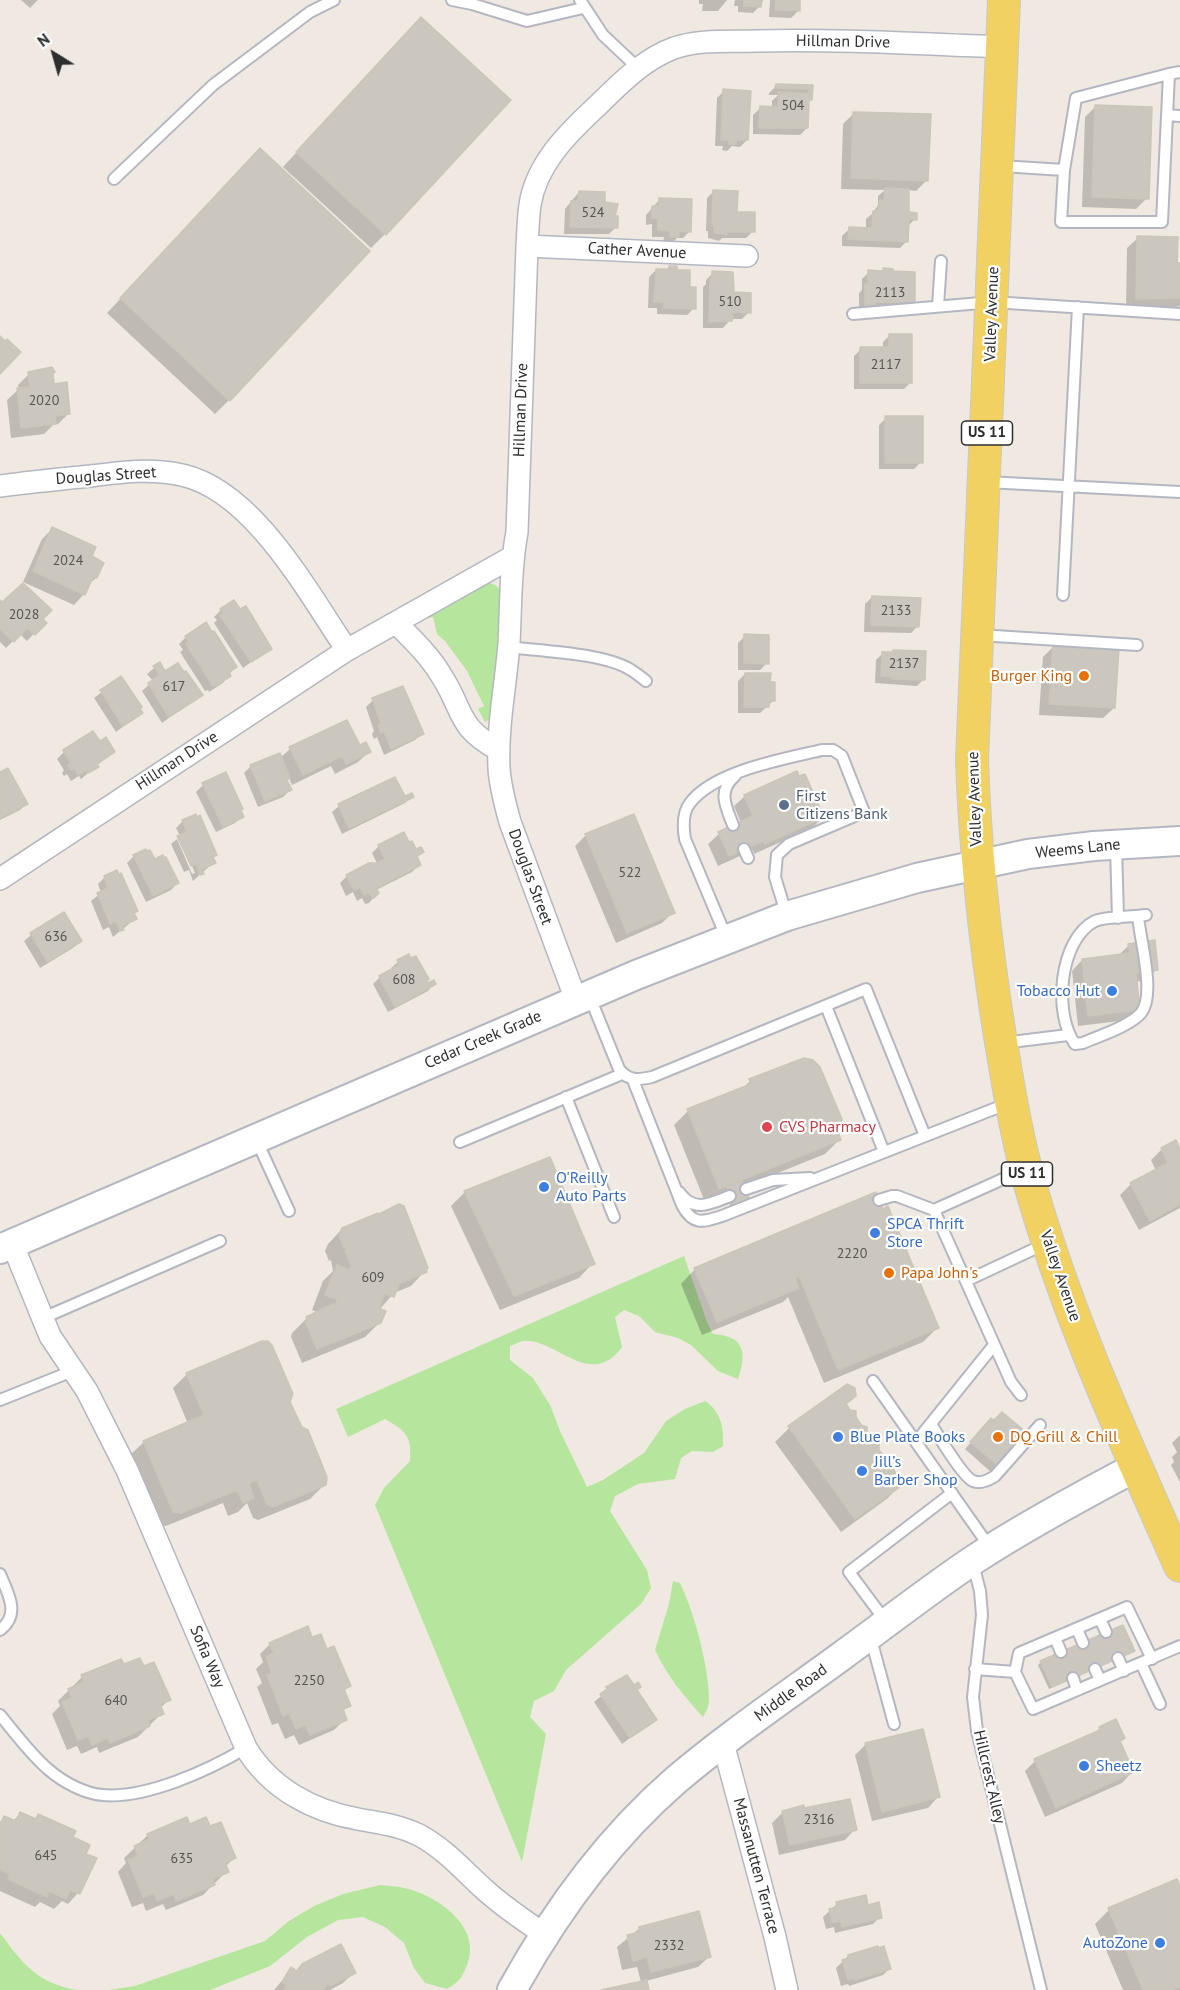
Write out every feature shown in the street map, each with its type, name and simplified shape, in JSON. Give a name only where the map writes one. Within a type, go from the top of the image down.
[{"type":"main road","name":"Valley Avenue","points":[[1004,0],[972,760],[978,866],[1001,1043],[1026,1168],[1048,1242],[1082,1337],[1180,1566]]},
{"type":"main road","name":"Weems Lane","points":[[978,866],[1055,850],[1180,841]]},
{"type":"main road","name":"Cedar Creek Grade","points":[[6,1246],[583,998],[728,939],[787,916],[917,878],[978,866]]},
{"type":"main road","name":"Middle Road","points":[[512,1990],[543,1934],[606,1851],[675,1781],[723,1743],[982,1555],[1053,1511],[1136,1467]]},
{"type":"street","name":"Hillman Drive","points":[[0,879],[347,650],[512,557],[517,532],[530,205],[537,180],[549,157],[588,114],[638,68],[675,48],[694,43],[810,40],[1003,47]]},
{"type":"street","name":"Cather Avenue","points":[[527,246],[747,256]]},
{"type":"street","name":"Douglas Street","points":[[0,486],[136,471],[183,475],[205,483],[240,506],[268,535],[347,650]]},
{"type":"street","name":"Douglas Street","points":[[512,557],[508,647],[499,750],[502,790],[510,822],[583,998]]},
{"type":"street","points":[[396,622],[419,645],[443,676],[469,728],[484,742],[499,750]]},
{"type":"street","name":"Sofia Way","points":[[6,1246],[50,1336],[75,1370],[127,1470],[253,1760],[289,1794],[316,1807],[356,1819],[395,1825],[419,1835],[439,1847],[513,1914],[543,1934]]},
{"type":"street","name":"Massanutten Terrace","points":[[723,1743],[787,1990]]},
{"type":"lane","points":[[114,179],[213,85],[310,12],[334,0]]},
{"type":"lane","points":[[452,0],[527,21],[581,4],[603,35],[638,68]]},
{"type":"lane","points":[[1175,73],[1167,115],[1162,222],[1061,222],[1064,170],[1076,98],[1175,73]]},
{"type":"lane","points":[[1167,115],[1180,116]]},
{"type":"lane","points":[[998,166],[1064,170]]},
{"type":"lane","points":[[938,306],[941,261]]},
{"type":"lane","points":[[853,314],[992,302],[1180,314]]},
{"type":"lane","points":[[1063,595],[1078,307]]},
{"type":"lane","points":[[985,482],[1180,492]]},
{"type":"lane","points":[[978,635],[1137,645]]},
{"type":"lane","points":[[508,647],[573,654],[608,661],[630,669],[646,681]]},
{"type":"lane","points":[[728,939],[685,839],[683,826],[690,803],[712,785],[751,767],[822,750],[833,750],[842,756],[864,812],[789,844],[777,855],[775,877],[787,916]]},
{"type":"lane","points":[[733,825],[725,806],[724,792],[732,779],[743,771]]},
{"type":"lane","points":[[1116,846],[1118,918]]},
{"type":"lane","points":[[1142,916],[1147,984],[1146,1004],[1140,1014],[1131,1021],[1083,1043],[1075,1044],[1068,1035],[1063,989],[1067,955],[1076,937],[1085,927],[1101,919],[1118,918],[1142,916]]},
{"type":"lane","points":[[583,998],[622,1074],[633,1080],[652,1077],[866,989],[925,1136]]},
{"type":"lane","points":[[826,1006],[885,1152]]},
{"type":"lane","points":[[1001,1043],[1068,1035]]},
{"type":"lane","points":[[460,1142],[622,1074]]},
{"type":"lane","points":[[633,1080],[686,1213],[695,1220],[706,1221],[1012,1102]]},
{"type":"lane","points":[[566,1097],[614,1217]]},
{"type":"lane","points":[[255,1138],[289,1211]]},
{"type":"lane","points":[[934,1210],[1026,1168]]},
{"type":"lane","points":[[746,1189],[772,1180],[819,1178]]},
{"type":"lane","points":[[674,1184],[684,1199],[695,1204],[710,1204],[730,1196]]},
{"type":"lane","points":[[879,1200],[897,1196],[934,1210],[1011,1382],[1021,1395]]},
{"type":"lane","points":[[43,1318],[220,1241]]},
{"type":"lane","points":[[966,1281],[1048,1242]]},
{"type":"lane","points":[[916,1442],[994,1345]]},
{"type":"lane","points":[[0,1400],[75,1370]]},
{"type":"lane","name":"Hillcrest Alley","points":[[873,1381],[952,1493],[982,1555],[980,1591],[982,1615],[973,1697],[977,1731],[1041,1990]]},
{"type":"lane","points":[[931,1424],[966,1475],[974,1482],[988,1480],[995,1476],[1040,1425]]},
{"type":"lane","points":[[894,1724],[878,1629],[849,1572],[952,1493]]},
{"type":"lane","points":[[0,1574],[13,1605],[8,1624],[0,1630]]},
{"type":"lane","points":[[1152,1659],[1127,1607],[1019,1653],[1015,1672],[1032,1709],[1124,1671],[1152,1659],[1180,1646]]},
{"type":"lane","points":[[1100,1619],[1106,1632]]},
{"type":"lane","points":[[1077,1629],[1083,1642]]},
{"type":"lane","points":[[1055,1638],[1061,1652]]},
{"type":"lane","points":[[1118,1658],[1124,1671]]},
{"type":"lane","points":[[1141,1663],[1160,1704]]},
{"type":"lane","points":[[975,1669],[1015,1672]]},
{"type":"lane","points":[[1095,1669],[1100,1680]]},
{"type":"lane","points":[[1073,1678],[1077,1690]]},
{"type":"lane","points":[[0,1715],[49,1770],[72,1785],[101,1795],[130,1795],[178,1780],[226,1760],[246,1748]]},
{"type":"green space","points":[[489,583],[500,590],[503,604],[490,719],[485,722],[478,709],[484,706],[467,671],[445,641],[437,634],[433,617],[428,618],[432,613]]},
{"type":"green space","points":[[684,1256],[713,1334],[732,1338],[741,1348],[742,1361],[738,1379],[718,1371],[691,1345],[678,1338],[655,1332],[639,1316],[624,1310],[615,1317],[622,1347],[610,1359],[598,1364],[572,1359],[535,1342],[523,1341],[510,1346],[510,1360],[533,1378],[550,1405],[587,1487],[603,1480],[644,1453],[666,1421],[685,1409],[705,1401],[718,1415],[723,1439],[723,1446],[713,1452],[692,1451],[681,1458],[675,1479],[638,1484],[615,1496],[610,1511],[647,1570],[651,1588],[641,1604],[566,1670],[554,1691],[534,1701],[530,1717],[546,1734],[522,1862],[375,1505],[384,1488],[410,1461],[409,1440],[403,1431],[385,1419],[348,1437],[336,1409]]},
{"type":"green space","points":[[673,1581],[680,1583],[685,1595],[704,1656],[709,1700],[703,1717],[676,1685],[655,1650],[669,1604]]},
{"type":"green space","points":[[380,1885],[404,1888],[430,1898],[443,1905],[463,1926],[469,1938],[470,1951],[463,1974],[455,1984],[447,1989],[425,1983],[414,1968],[404,1943],[385,1927],[363,1917],[338,1920],[307,1937],[270,1966],[210,1990],[109,1990],[135,1986],[265,1941],[289,1921],[314,1906],[343,1894]]},
{"type":"green space","points":[[0,1933],[24,1963],[41,1977],[63,1987],[77,1990],[0,1990]]},
{"type":"building","points":[[744,0],[762,0],[761,7],[744,6]]},
{"type":"building","points":[[776,0],[800,0],[800,11],[775,10]]},
{"type":"building","points":[[421,17],[511,100],[386,235],[296,152]]},
{"type":"building","points":[[776,84],[813,85],[812,100],[809,100],[808,128],[759,128],[760,106],[778,107],[779,92],[809,94],[809,89],[775,88]]},
{"type":"building","points":[[723,89],[751,91],[748,140],[736,140],[736,144],[729,144],[729,140],[721,140]]},
{"type":"building","points":[[1095,105],[1152,107],[1149,199],[1092,197]]},
{"type":"building","points":[[853,112],[931,114],[928,181],[851,178]]},
{"type":"building","points":[[260,148],[370,251],[230,401],[120,298]]},
{"type":"building","points":[[885,188],[909,189],[909,212],[917,213],[917,220],[909,219],[908,242],[848,239],[849,227],[872,228],[873,211],[878,211],[880,200],[884,201]]},
{"type":"building","points":[[713,190],[738,191],[737,212],[755,212],[755,232],[727,232],[727,235],[714,232],[714,225],[712,225]]},
{"type":"building","points":[[579,191],[605,192],[605,202],[618,204],[615,216],[618,216],[618,228],[570,227],[571,201],[578,201]]},
{"type":"building","points":[[659,198],[692,199],[691,232],[679,231],[679,237],[670,237],[670,231],[658,230],[658,218],[652,218],[652,206],[659,206]]},
{"type":"building","points":[[1137,236],[1178,237],[1177,263],[1180,263],[1180,298],[1136,299]]},
{"type":"building","points":[[669,266],[677,266],[677,270],[690,270],[690,287],[696,287],[696,309],[663,308],[664,302],[654,302],[656,269],[669,269]]},
{"type":"building","points":[[883,268],[915,272],[915,303],[875,302],[875,305],[865,305],[868,270],[883,271]]},
{"type":"building","points":[[712,271],[733,272],[734,292],[751,293],[751,313],[733,312],[732,321],[709,322]]},
{"type":"building","points":[[889,334],[912,334],[912,383],[860,383],[860,347],[889,347]]},
{"type":"building","points":[[0,336],[5,341],[7,339],[21,352],[0,374]]},
{"type":"building","points":[[52,367],[55,372],[53,373],[54,384],[67,382],[70,414],[55,416],[56,424],[21,428],[17,388],[30,387],[28,372]]},
{"type":"building","points":[[885,416],[923,416],[923,463],[885,463]]},
{"type":"building","points":[[52,527],[96,547],[92,556],[104,563],[97,578],[93,577],[85,595],[33,571]]},
{"type":"building","points":[[23,583],[52,610],[43,619],[47,623],[35,635],[27,628],[14,642],[0,629],[0,600],[2,602]]},
{"type":"building","points":[[872,596],[921,598],[919,627],[871,625]]},
{"type":"building","points":[[234,600],[240,609],[246,606],[272,649],[251,662],[220,615],[223,613],[220,609]]},
{"type":"building","points":[[206,622],[237,667],[229,672],[231,676],[216,686],[215,684],[213,686],[186,644],[189,642],[185,636]]},
{"type":"building","points":[[744,634],[769,635],[769,664],[744,663]]},
{"type":"building","name":"Burger King","points":[[1053,645],[1119,648],[1115,708],[1049,704]]},
{"type":"building","points":[[893,650],[926,651],[925,680],[892,679],[892,677],[881,676],[882,652],[893,652]]},
{"type":"building","points":[[160,662],[165,671],[178,663],[203,695],[169,717],[148,683],[160,675],[153,666]]},
{"type":"building","points":[[745,673],[771,673],[770,682],[775,682],[775,701],[769,701],[769,707],[744,707]]},
{"type":"building","points":[[121,676],[142,707],[140,709],[143,713],[123,726],[100,690]]},
{"type":"building","points":[[403,686],[424,734],[391,749],[384,731],[381,733],[378,725],[381,724],[372,698]]},
{"type":"building","points":[[347,720],[360,745],[366,742],[371,752],[346,764],[342,756],[303,775],[289,747]]},
{"type":"building","points":[[93,731],[100,741],[106,737],[115,752],[97,764],[99,767],[78,775],[74,768],[71,770],[68,765],[71,763],[63,750]]},
{"type":"building","points":[[280,753],[292,790],[265,801],[250,765]]},
{"type":"building","points":[[8,768],[28,804],[0,818],[0,772]]},
{"type":"building","name":"First Citizens Bank","points":[[797,771],[799,776],[805,774],[824,817],[765,844],[763,841],[729,856],[718,832],[753,816],[744,795]]},
{"type":"building","points":[[226,772],[243,809],[241,810],[244,817],[223,827],[202,783]]},
{"type":"building","points":[[395,777],[405,796],[412,793],[414,797],[349,828],[338,804]]},
{"type":"building","points":[[196,814],[197,817],[200,815],[217,855],[213,857],[216,863],[202,869],[204,874],[200,875],[196,864],[191,866],[177,836],[187,832],[182,820]]},
{"type":"building","points":[[634,814],[675,913],[627,933],[585,834]]},
{"type":"building","points":[[404,832],[416,849],[421,847],[424,852],[417,856],[421,865],[376,888],[379,893],[374,898],[369,893],[364,895],[360,887],[354,890],[346,875],[369,863],[377,863],[385,859],[378,845]]},
{"type":"building","points":[[146,849],[150,850],[155,859],[163,855],[164,858],[166,857],[179,883],[153,896],[133,855]]},
{"type":"building","points":[[117,870],[119,875],[121,873],[138,911],[134,913],[137,919],[122,926],[124,930],[120,931],[116,921],[110,924],[97,893],[108,888],[104,876]]},
{"type":"building","points":[[64,912],[82,941],[48,962],[30,933]]},
{"type":"building","name":"Tobacco Hut","points":[[1155,940],[1158,970],[1136,973],[1140,1010],[1088,1016],[1082,959],[1130,953],[1128,944]]},
{"type":"building","points":[[409,954],[411,958],[416,956],[429,979],[428,983],[434,980],[436,984],[395,1007],[379,976],[399,965],[397,960]]},
{"type":"building","name":"CVS Pharmacy","points":[[804,1058],[813,1060],[820,1067],[842,1119],[839,1135],[841,1140],[719,1189],[687,1109],[751,1084],[749,1079]]},
{"type":"building","points":[[1176,1140],[1180,1149],[1180,1204],[1150,1221],[1130,1183],[1168,1163],[1161,1148]]},
{"type":"building","points":[[550,1157],[595,1264],[514,1296],[464,1191]]},
{"type":"building","points":[[742,1180],[750,1200],[734,1206],[727,1186]]},
{"type":"building","points":[[876,1192],[883,1209],[888,1206],[939,1328],[838,1370],[799,1276],[795,1278],[799,1288],[717,1322],[694,1268]]},
{"type":"building","points":[[399,1204],[404,1206],[428,1268],[427,1272],[399,1284],[394,1297],[385,1293],[379,1308],[386,1311],[381,1323],[317,1349],[305,1321],[306,1317],[333,1304],[334,1306],[338,1300],[325,1295],[337,1265],[349,1270],[351,1265],[345,1251],[346,1247],[344,1248],[339,1236],[342,1228]]},
{"type":"building","points":[[262,1341],[268,1341],[272,1345],[293,1394],[290,1402],[302,1427],[308,1430],[327,1477],[326,1485],[273,1507],[267,1504],[257,1480],[249,1483],[254,1498],[243,1503],[237,1490],[181,1513],[173,1512],[143,1441],[204,1415],[186,1373]]},
{"type":"building","points":[[847,1384],[855,1388],[856,1396],[846,1404],[850,1410],[856,1411],[856,1417],[861,1425],[867,1427],[867,1433],[873,1441],[879,1444],[879,1450],[884,1457],[891,1458],[890,1465],[897,1475],[904,1476],[904,1484],[855,1519],[788,1426]]},
{"type":"building","name":"DQ Grill & Chill","points":[[1002,1412],[1026,1432],[1018,1441],[1021,1444],[1000,1467],[970,1442],[991,1418],[994,1420]]},
{"type":"building","points":[[1123,1625],[1135,1651],[1052,1687],[1040,1661]]},
{"type":"building","points":[[308,1626],[312,1637],[321,1634],[327,1649],[334,1646],[351,1686],[344,1689],[351,1706],[343,1709],[347,1720],[310,1735],[305,1725],[296,1729],[289,1713],[283,1716],[267,1675],[272,1673],[266,1657],[274,1653],[269,1643]]},
{"type":"building","points":[[140,1658],[144,1666],[154,1662],[171,1700],[160,1704],[164,1714],[148,1720],[150,1726],[110,1743],[108,1738],[92,1745],[88,1736],[78,1740],[62,1702],[72,1698],[68,1689],[84,1682],[81,1675],[121,1659],[124,1664]]},
{"type":"building","points":[[627,1675],[634,1685],[638,1682],[641,1687],[637,1690],[657,1720],[630,1738],[600,1694],[607,1689],[606,1687]]},
{"type":"building","name":"Sheetz","points":[[1116,1719],[1125,1738],[1120,1741],[1134,1772],[1056,1808],[1034,1759],[1100,1730],[1099,1727]]},
{"type":"building","points":[[923,1729],[940,1797],[882,1812],[865,1743]]},
{"type":"building","points":[[850,1799],[857,1830],[790,1845],[782,1811],[804,1805],[804,1808]]},
{"type":"building","points":[[20,1812],[36,1819],[38,1814],[76,1831],[73,1837],[90,1845],[86,1854],[97,1858],[80,1894],[70,1890],[66,1899],[49,1891],[47,1897],[8,1879],[10,1874],[0,1870],[0,1825],[4,1816],[16,1821]]},
{"type":"building","points":[[187,1817],[190,1824],[206,1817],[210,1826],[221,1822],[236,1858],[225,1863],[229,1872],[213,1879],[215,1885],[176,1901],[174,1894],[157,1901],[154,1893],[143,1897],[128,1860],[138,1856],[134,1846],[150,1839],[147,1834]]},
{"type":"building","points":[[1177,1879],[1180,1886],[1180,1987],[1172,1990],[1143,1990],[1108,1908]]},
{"type":"building","points":[[866,1895],[868,1905],[879,1902],[882,1918],[842,1927],[841,1921],[832,1923],[829,1909],[837,1907],[836,1902]]},
{"type":"building","points":[[699,1911],[711,1957],[651,1972],[647,1957],[633,1961],[627,1935],[640,1932],[639,1927]]},
{"type":"building","points":[[341,1944],[356,1973],[330,1986],[328,1983],[323,1990],[284,1990],[287,1985],[282,1982],[291,1967],[297,1971],[302,1964]]},
{"type":"building","points":[[878,1946],[879,1948],[884,1946],[891,1969],[848,1980],[842,1960],[849,1958],[848,1955]]},
{"type":"building","points":[[647,1980],[649,1990],[601,1990]]},
{"type":"place","name":"Burger King","points":[[1084,676]]},
{"type":"place","name":"First Citizens Bank","points":[[784,805]]},
{"type":"place","name":"Tobacco Hut","points":[[1112,991]]},
{"type":"place","name":"CVS Pharmacy","points":[[767,1127]]},
{"type":"place","name":"O'Reilly Auto Parts","points":[[544,1187]]},
{"type":"place","name":"SPCA Thrift Store","points":[[875,1233]]},
{"type":"place","name":"Papa John's","points":[[889,1273]]},
{"type":"place","name":"Blue Plate Books","points":[[838,1437]]},
{"type":"place","name":"DQ Grill & Chill","points":[[998,1437]]},
{"type":"place","name":"Jill’s Barber Shop","points":[[862,1471]]},
{"type":"place","name":"Sheetz","points":[[1084,1766]]},
{"type":"place","name":"AutoZone","points":[[1160,1943]]}]
